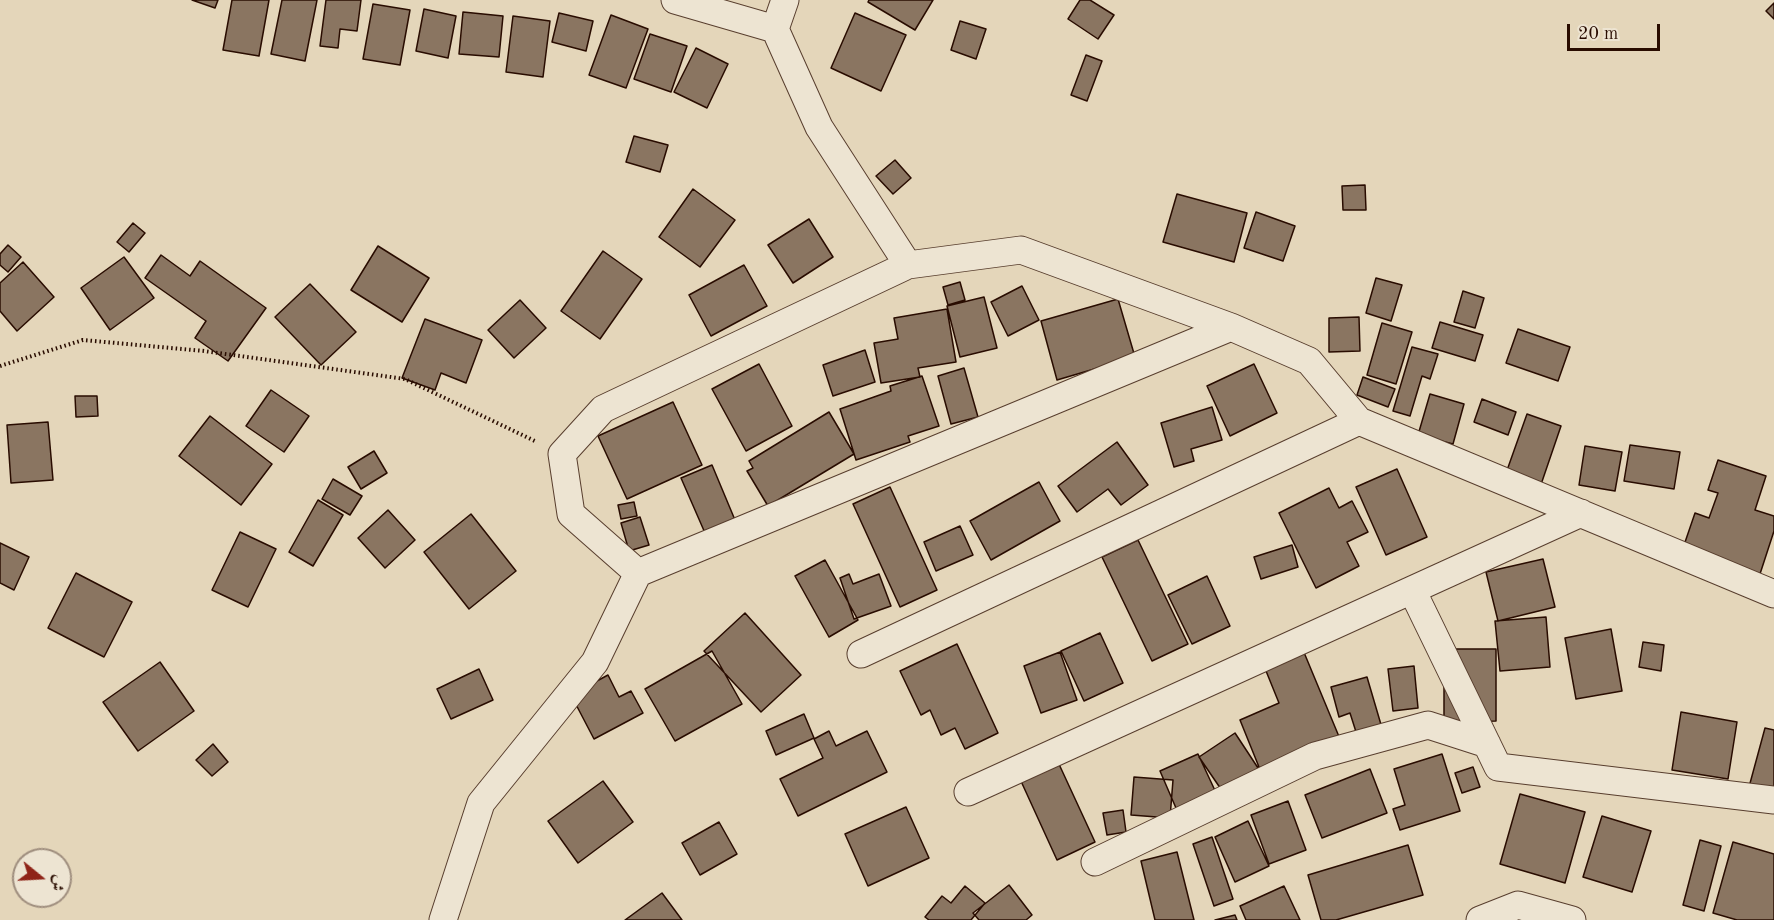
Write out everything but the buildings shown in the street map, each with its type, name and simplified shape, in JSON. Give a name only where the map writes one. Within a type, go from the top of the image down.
[{"type":"street","points":[[675,0],[775,29]]},
{"type":"street","points":[[748,0],[775,29],[819,127],[908,265]]},
{"type":"street","points":[[775,29],[785,0]]},
{"type":"street","points":[[638,573],[572,514],[562,454],[603,409],[908,265],[1022,250],[1231,327],[1310,361],[1359,421],[1774,594]]},
{"type":"street","points":[[443,920],[482,803],[595,662],[638,573],[1231,327]]},
{"type":"street","points":[[861,654],[1359,421]]},
{"type":"street","points":[[968,792],[1581,513]]},
{"type":"street","points":[[1412,590],[1498,767],[1774,800]]},
{"type":"street","points":[[1095,862],[1316,756],[1428,725],[1487,744]]},
{"type":"street","points":[[1480,920],[1518,905],[1572,920]]},
{"type":"path","points":[[0,366],[83,340],[204,351],[405,379],[562,454]]}]
